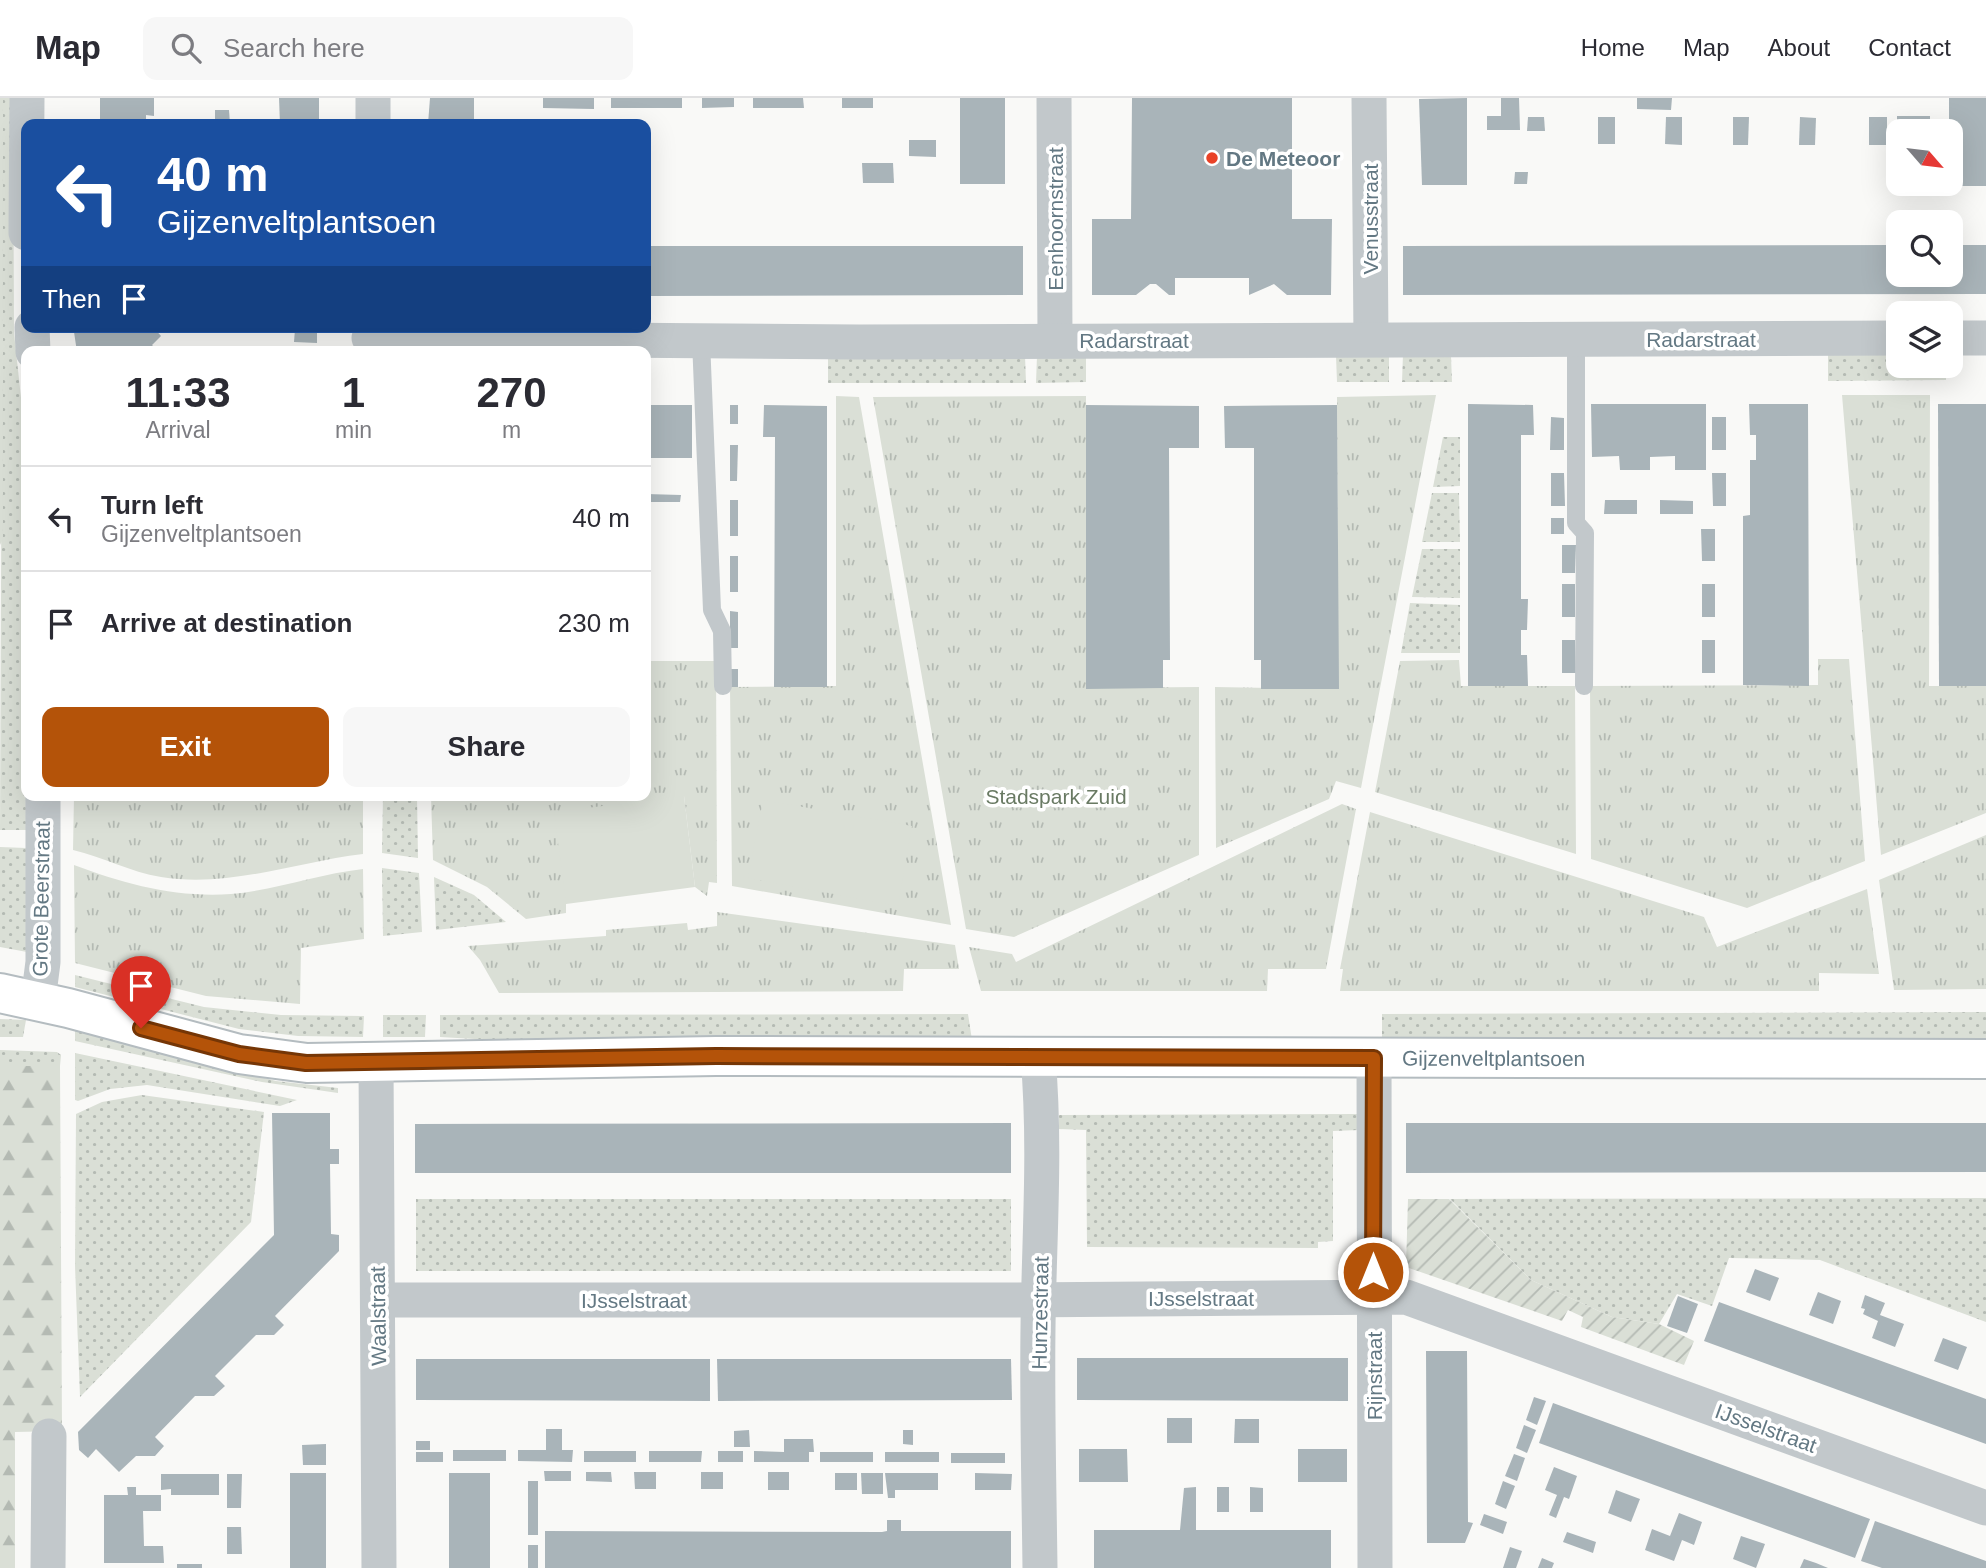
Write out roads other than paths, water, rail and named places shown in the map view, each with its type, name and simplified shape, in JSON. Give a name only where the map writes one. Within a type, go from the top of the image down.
[{"type":"street","points":[[27,98],[27,119]]},
{"type":"street","points":[[373,98],[373,119]]},
{"type":"street","name":"Eenhoornstraat","points":[[1054,98],[1055,341]]},
{"type":"street","name":"Venusstraat","points":[[1369,98],[1371,339]]},
{"type":"street","name":"Radarstraat","points":[[369,339],[1055,341],[1886,338]]},
{"type":"street","points":[[1963,338],[1986,338]]},
{"type":"street","name":"Grote Beerstraat","points":[[38,1001],[43,962],[43,801]]},
{"type":"street","name":"Gijzenveltplantsoen","points":[[0,993],[239,1054],[306,1063],[376,1064],[716,1056],[1986,1059]]},
{"type":"street","name":"Hunzestraat","points":[[1038,1057],[1042,1098],[1039,1299],[1040,1568]]},
{"type":"street","name":"Rijnstraat","points":[[1374,1058],[1375,1568]]},
{"type":"street","name":"Waalstraat","points":[[376,1064],[379,1568]]},
{"type":"street","name":"IJsselstraat","points":[[379,1300],[1406,1297],[1986,1508]]},
{"type":"street","points":[[48,1568],[49,1436]]},
{"type":"lane","points":[[1576,339],[1576,523],[1585,533],[1584,686]]},
{"type":"lane","points":[[701,340],[707,416],[712,610],[722,631],[723,687]]},
{"type":"place","name":"De Meteoor","points":[[1212,158]]},
{"type":"park label","name":"Stadspark Zuid","points":[[1056,796]]}]
